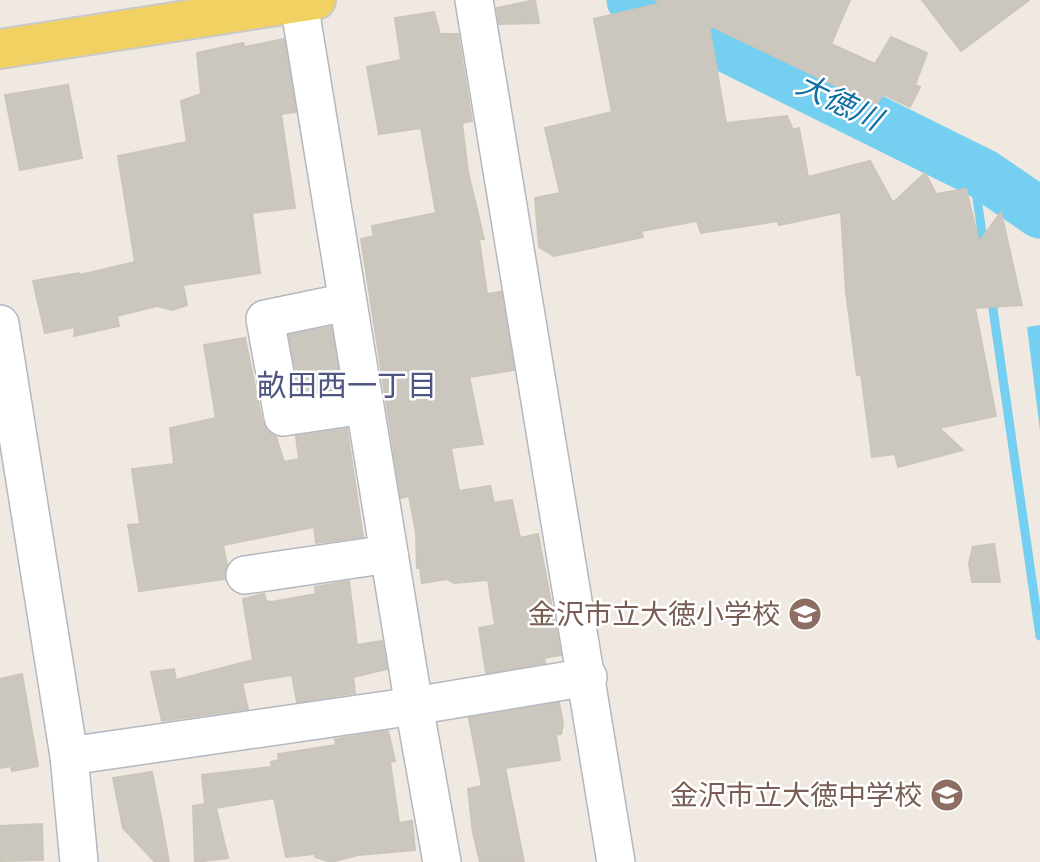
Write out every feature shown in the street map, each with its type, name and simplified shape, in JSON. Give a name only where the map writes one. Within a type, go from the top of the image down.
[{"type":"main road","points":[[0,25],[154,0]]},
{"type":"main road","points":[[0,49],[291,2]]},
{"type":"street","points":[[474,0],[588,677],[616,862]]},
{"type":"street","points":[[291,2],[348,302],[441,862]]},
{"type":"street","points":[[348,302],[265,319],[284,417],[364,405]]},
{"type":"street","points":[[0,324],[69,755],[79,862]]},
{"type":"street","points":[[245,575],[389,554]]},
{"type":"street","points":[[69,755],[414,706],[588,677]]},
{"type":"water","points":[[1040,325],[1040,430],[1027,327]]},
{"type":"building","points":[[535,0],[539,23],[499,24],[497,8]]},
{"type":"building","points":[[655,0],[850,0],[831,44],[875,64],[891,37],[927,53],[915,85],[920,87],[910,107],[883,94],[876,105],[709,25],[726,123],[787,116],[793,130],[799,128],[808,177],[870,161],[893,203],[925,173],[936,194],[966,189],[979,242],[1001,212],[1022,305],[975,308],[996,416],[939,428],[963,450],[898,467],[895,454],[872,457],[846,292],[841,212],[779,225],[778,221],[701,233],[697,221],[641,231],[643,237],[554,256],[539,247],[535,198],[560,193],[545,128],[612,112],[594,19],[662,3]]},
{"type":"building","points":[[922,0],[1029,0],[961,51]]},
{"type":"building","points":[[434,12],[440,34],[458,34],[472,121],[462,123],[468,172],[484,239],[479,239],[487,294],[501,292],[514,370],[469,377],[483,444],[451,448],[459,491],[490,486],[494,503],[512,500],[520,538],[538,534],[561,655],[544,658],[545,663],[486,673],[479,628],[495,625],[488,580],[454,583],[447,579],[422,583],[420,568],[417,568],[416,532],[409,496],[401,498],[361,239],[374,236],[372,226],[436,213],[421,128],[379,134],[367,67],[401,60],[395,18]]},
{"type":"building","points":[[284,39],[296,112],[281,114],[295,208],[252,213],[260,273],[183,285],[187,305],[172,310],[157,306],[117,316],[119,326],[74,336],[75,327],[45,333],[33,281],[79,273],[80,275],[135,262],[118,156],[187,142],[181,101],[201,94],[197,53],[243,43],[245,47]]},
{"type":"building","points":[[68,85],[82,158],[20,170],[5,95]]},
{"type":"building","points":[[331,327],[341,387],[300,393],[289,335]]},
{"type":"building","points":[[245,338],[262,421],[267,431],[276,437],[284,462],[299,459],[296,436],[347,429],[363,537],[316,543],[314,527],[223,545],[227,565],[224,579],[139,591],[128,525],[140,524],[132,469],[174,464],[170,428],[216,418],[204,345]]},
{"type":"building","points":[[994,544],[1000,582],[972,582],[969,563],[973,547]]},
{"type":"building","points":[[349,581],[357,645],[382,641],[387,669],[353,677],[355,693],[297,702],[292,675],[242,683],[248,709],[162,721],[151,672],[174,669],[176,680],[253,660],[243,599],[264,594],[266,601],[271,602],[316,594],[315,587]]},
{"type":"building","points":[[22,674],[38,766],[12,771],[11,766],[0,768],[0,679]]},
{"type":"building","points":[[559,703],[563,723],[561,734],[556,735],[560,760],[505,768],[524,862],[480,862],[473,833],[468,789],[482,786],[469,718]]},
{"type":"building","points":[[388,731],[395,761],[390,762],[399,823],[412,821],[415,850],[358,855],[331,862],[315,857],[315,854],[286,857],[274,798],[216,808],[228,858],[195,862],[193,806],[205,804],[202,775],[272,767],[271,762],[279,760],[278,754],[336,745],[335,739]]},
{"type":"building","points":[[152,772],[169,862],[155,862],[123,828],[113,778]]},
{"type":"building","points":[[42,824],[43,860],[0,861],[0,826]]},
{"type":"waterway","name":"大徳川","points":[[632,0],[983,174],[1040,213]]},
{"type":"waterway","points":[[983,174],[977,198],[984,247]]},
{"type":"waterway","points":[[991,295],[1040,636]]},
{"type":"place","name":"金沢市立大徳小学校","points":[[805,614]]},
{"type":"place","name":"金沢市立大徳中学校","points":[[947,795]]},
{"type":"district","name":"畝田西一丁目","points":[[347,386]]}]
